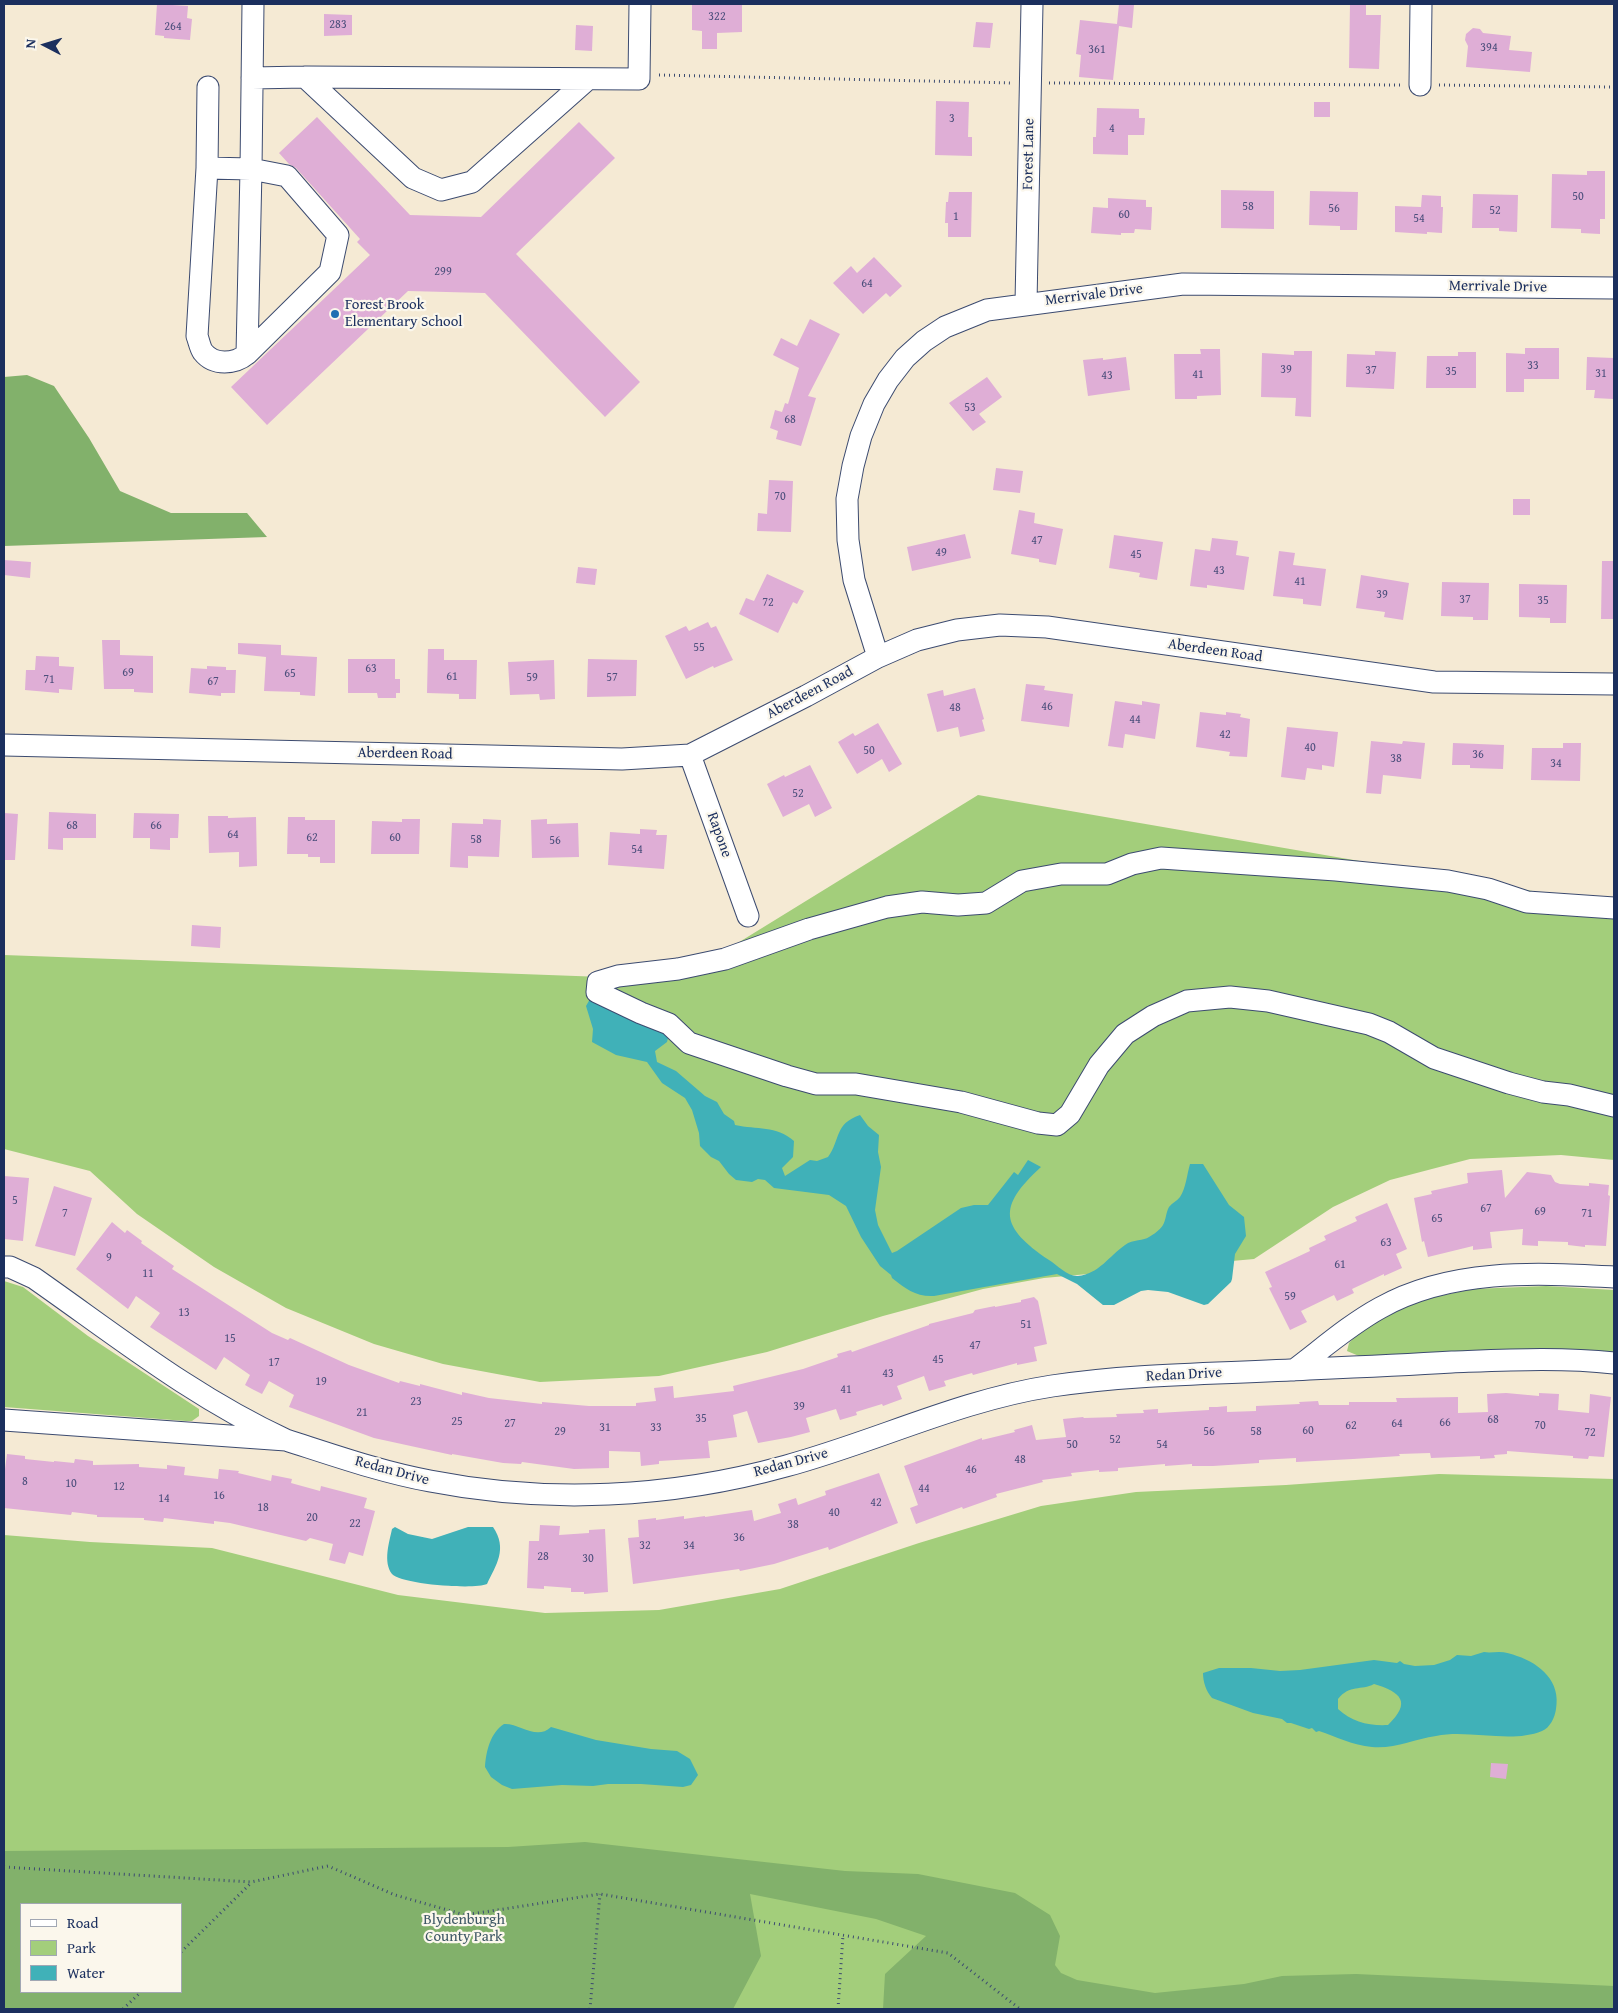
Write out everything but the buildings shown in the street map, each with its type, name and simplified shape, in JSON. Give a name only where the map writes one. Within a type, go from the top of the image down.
[{"type":"street","points":[[248,354],[253,4]]},
{"type":"street","points":[[252,78],[587,80],[649,77],[640,4]]},
{"type":"street","name":"Forest Lane","points":[[1026,304],[1032,4]]},
{"type":"street","points":[[1420,85],[1421,4]]},
{"type":"street","points":[[305,77],[413,178],[441,190],[472,182],[587,80]]},
{"type":"street","points":[[207,168],[251,169],[287,176],[338,235],[330,272],[248,354],[238,361],[214,361],[202,352],[197,336],[207,168],[208,87]]},
{"type":"street","name":"Merrivale Drive","points":[[878,657],[854,580],[848,540],[847,499],[853,466],[861,436],[874,404],[888,380],[905,358],[924,341],[945,327],[987,310],[1183,284],[1614,288]]},
{"type":"street","name":"Aberdeen Road","points":[[4,746],[612,758],[690,755],[878,657],[917,640],[957,630],[1000,625],[1038,626],[1434,682],[1614,684]]},
{"type":"street","name":"Rapone","points":[[690,755],[748,916]]},
{"type":"street","points":[[1614,908],[1527,902],[1488,888],[1448,882],[1336,870],[1162,858],[1132,864],[1108,874],[1061,874],[1022,881],[986,903],[958,905],[922,902],[887,907],[800,932],[725,959],[678,969],[618,976],[598,982],[597,992],[669,1024],[689,1043],[787,1076],[816,1084],[856,1084],[961,1102],[1038,1123],[1057,1126],[1070,1114],[1099,1065],[1126,1034],[1153,1016],[1187,1001],[1230,997],[1268,1001],[1369,1024],[1389,1032],[1434,1058],[1509,1083],[1543,1092],[1569,1095],[1614,1106]]},
{"type":"street","name":"Redan Drive","points":[[4,1267],[10,1267],[34,1278],[170,1375],[221,1407],[286,1440],[386,1471],[429,1481],[484,1489],[531,1493],[598,1495],[697,1486],[785,1467],[866,1441],[935,1415],[1051,1386],[1148,1377],[1547,1359],[1614,1363]]},
{"type":"street","points":[[1294,1370],[1380,1308],[1411,1293],[1434,1286],[1468,1278],[1539,1274],[1614,1277]]},
{"type":"street","name":"Redan Drive","points":[[4,1420],[286,1440]]},
{"type":"path","points":[[649,77],[1019,83]]},
{"type":"path","points":[[1046,83],[1614,88]]},
{"type":"path","points":[[4,1867],[251,1882],[328,1866],[395,1895],[465,1915],[600,1894],[948,1953],[1020,2009]]},
{"type":"path","points":[[182,1951],[251,1882]]},
{"type":"path","points":[[590,2009],[600,1894]]},
{"type":"path","points":[[838,2009],[843,1936]]},
{"type":"path","points":[[123,2009],[140,1993]]},
{"type":"green space","points":[[27,375],[54,386],[89,438],[120,491],[171,513],[247,513],[267,537],[4,546],[4,377]]},
{"type":"green space","points":[[978,795],[1602,903],[1614,901],[1614,1160],[1561,1155],[1470,1159],[1390,1180],[1333,1207],[1254,1259],[1044,1278],[983,1289],[883,1316],[767,1352],[659,1376],[540,1382],[443,1364],[374,1344],[286,1308],[214,1267],[137,1214],[90,1171],[4,1149],[4,955],[603,977],[689,973]]},
{"type":"green space","points":[[4,1281],[23,1287],[88,1336],[199,1409],[199,1416],[192,1421],[186,1421],[4,1407]]},
{"type":"green space","points":[[1546,1286],[1614,1290],[1614,1352],[1359,1356],[1347,1351],[1349,1343],[1360,1331],[1415,1301],[1473,1289]]},
{"type":"green space","points":[[1439,1474],[1614,1479],[1614,2009],[4,2009],[4,1535],[90,1542],[212,1548],[398,1595],[545,1613],[659,1610],[780,1589],[919,1543],[1041,1506],[1136,1492],[1286,1485]]},
{"type":"green space","name":"Blydenburgh County Park","points":[[585,1842],[845,1871],[918,1874],[1015,1893],[1050,1915],[1060,1936],[1055,1965],[1061,1973],[1077,1980],[1155,1993],[1244,1984],[1282,1976],[1356,1974],[1614,1986],[1614,2009],[883,2009],[885,1974],[926,1936],[876,1919],[750,1894],[761,1956],[733,2009],[4,2009],[4,1851],[508,1847]]},
{"type":"water","points":[[590,999],[627,1018],[669,1034],[667,1042],[655,1051],[657,1062],[676,1071],[705,1096],[717,1102],[724,1114],[734,1121],[735,1125],[773,1130],[794,1141],[793,1157],[782,1168],[785,1176],[810,1160],[817,1161],[828,1157],[842,1127],[860,1115],[868,1126],[879,1135],[878,1152],[881,1167],[875,1210],[878,1225],[892,1253],[961,1208],[974,1205],[988,1205],[1014,1172],[1018,1175],[1028,1160],[1041,1167],[1027,1181],[1011,1205],[1010,1216],[1013,1227],[1033,1248],[1070,1275],[1085,1275],[1098,1268],[1128,1243],[1147,1238],[1159,1230],[1164,1223],[1169,1207],[1182,1193],[1190,1164],[1203,1164],[1229,1205],[1244,1217],[1246,1236],[1235,1254],[1231,1282],[1208,1304],[1204,1305],[1168,1292],[1148,1290],[1141,1291],[1114,1305],[1103,1305],[1077,1284],[1057,1274],[934,1296],[911,1292],[880,1266],[861,1237],[846,1206],[829,1195],[774,1188],[765,1180],[758,1179],[752,1182],[736,1180],[729,1174],[719,1161],[711,1157],[700,1146],[699,1133],[692,1110],[685,1098],[662,1083],[647,1062],[616,1055],[592,1042],[593,1029],[586,1006]]},
{"type":"water","points":[[395,1527],[408,1534],[432,1539],[468,1527],[493,1527],[500,1543],[499,1557],[487,1584],[480,1586],[438,1585],[408,1581],[398,1578],[389,1569],[387,1552],[392,1529]]},
{"type":"water","points":[[1484,1652],[1506,1653],[1526,1659],[1541,1669],[1552,1682],[1557,1699],[1552,1722],[1542,1731],[1530,1735],[1449,1734],[1428,1737],[1389,1747],[1372,1747],[1351,1743],[1319,1731],[1316,1732],[1312,1728],[1309,1729],[1287,1723],[1282,1719],[1253,1713],[1212,1698],[1204,1683],[1203,1676],[1203,1673],[1219,1668],[1300,1670],[1374,1660],[1397,1663],[1400,1661],[1404,1664],[1415,1666],[1434,1665],[1450,1660],[1457,1655],[1471,1656]],"holes":[[[1374,1684],[1397,1694],[1401,1704],[1400,1710],[1388,1725],[1374,1725],[1361,1722],[1349,1717],[1338,1709],[1338,1699],[1347,1691]]]},
{"type":"water","points":[[504,1724],[510,1724],[534,1732],[545,1731],[551,1727],[596,1740],[651,1749],[677,1751],[690,1759],[698,1775],[691,1785],[683,1787],[608,1784],[512,1789],[491,1777],[485,1767],[486,1755],[492,1738],[495,1732]]},
{"type":"place","name":"Forest Brook Elementary School","points":[[335,314]]}]
